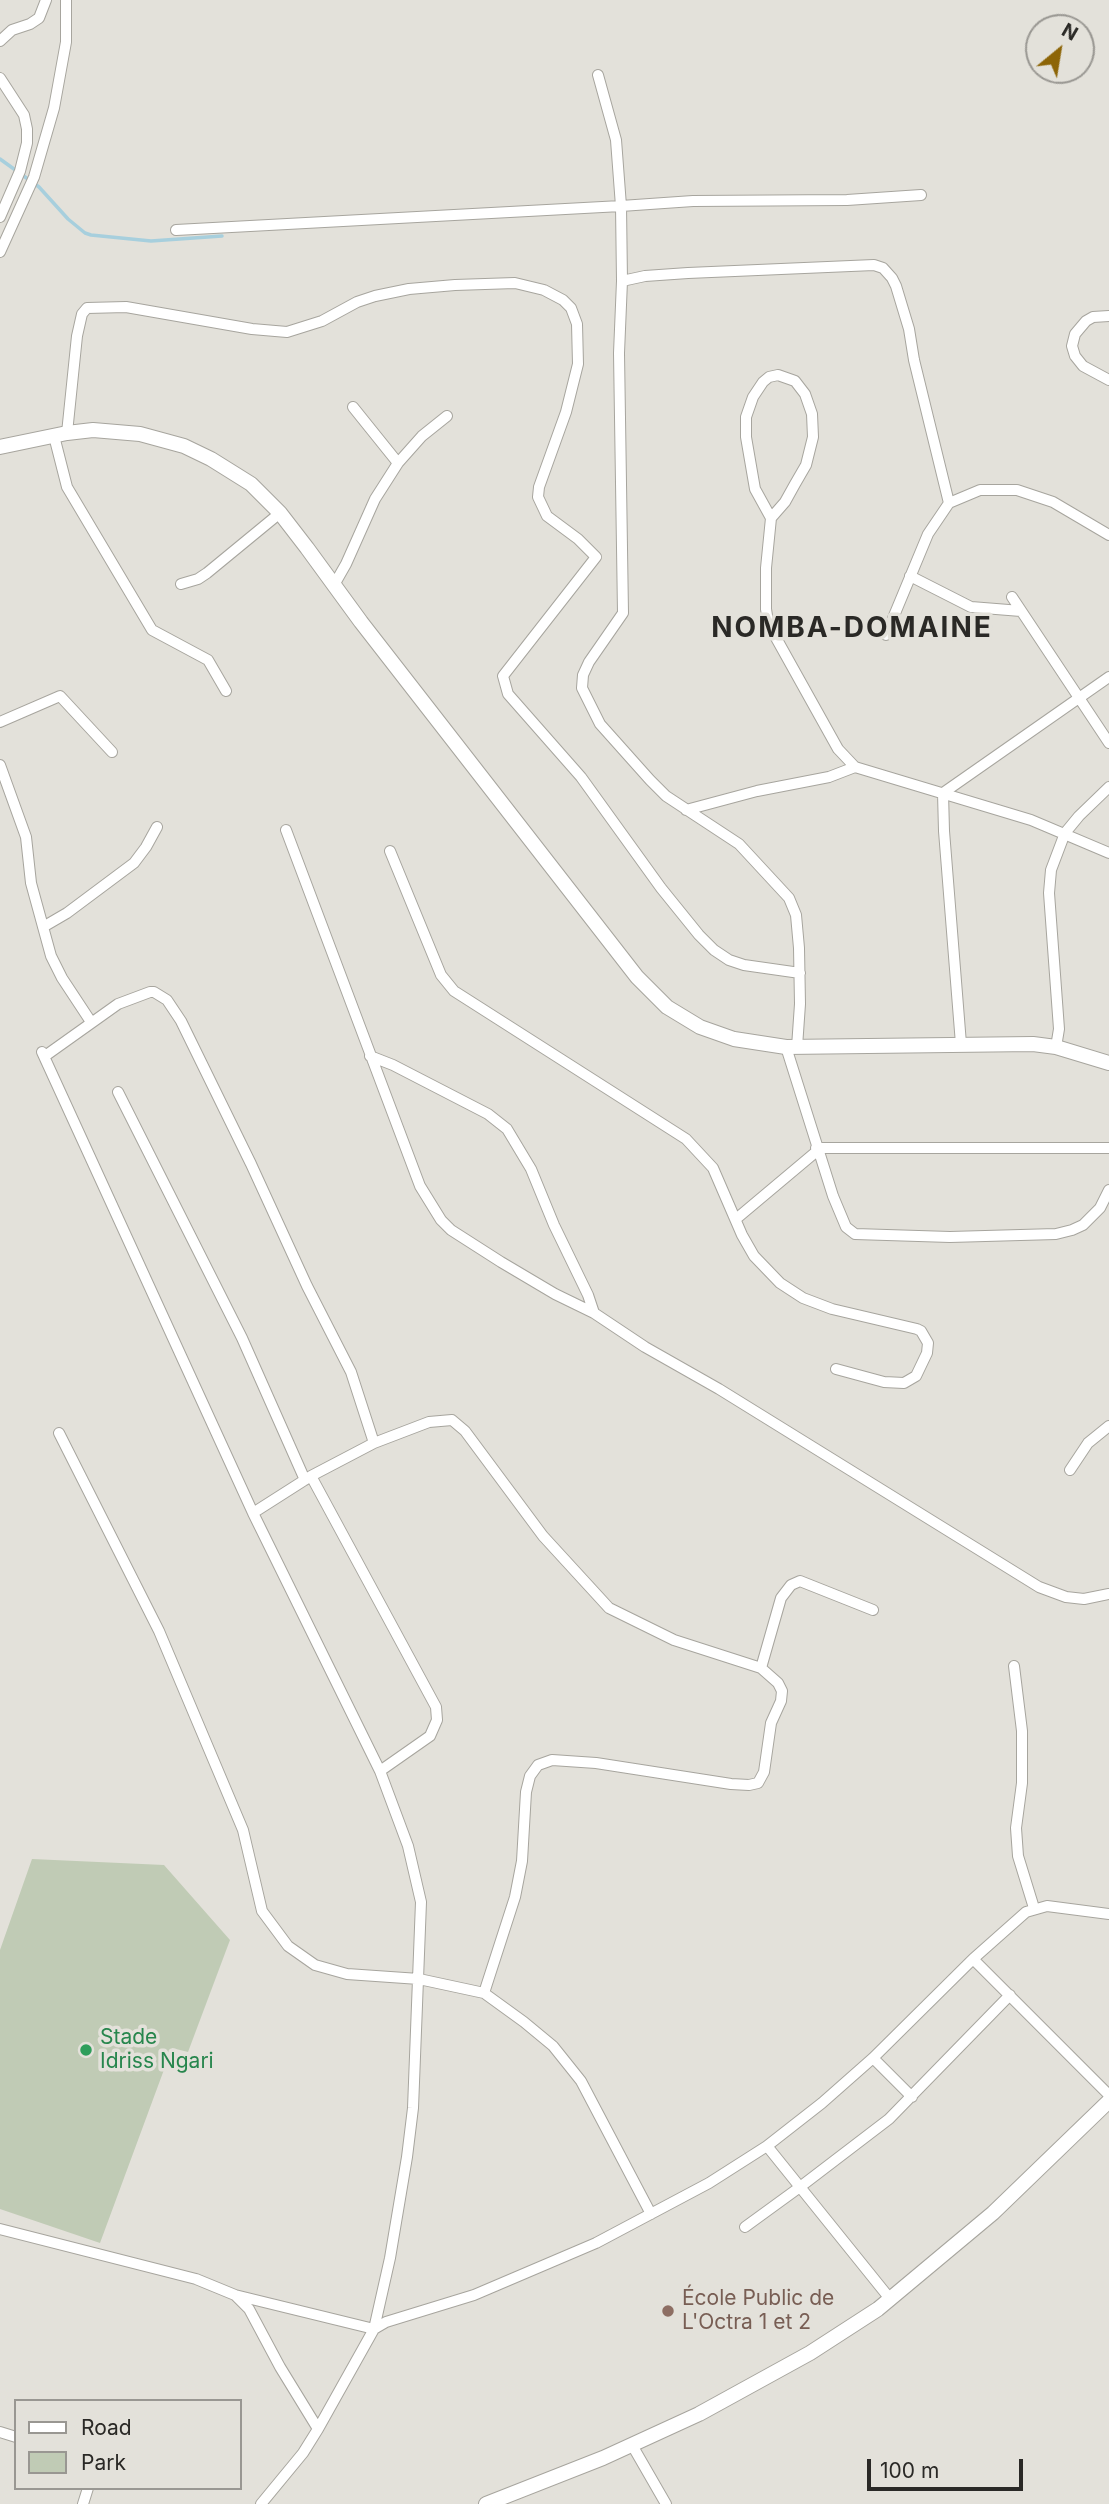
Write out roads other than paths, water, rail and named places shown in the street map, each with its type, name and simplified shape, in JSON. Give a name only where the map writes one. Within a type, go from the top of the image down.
[{"type":"street","points":[[0,41],[12,30],[39,18],[46,0]]},
{"type":"street","points":[[0,252],[32,182],[54,108],[68,22],[66,0]]},
{"type":"street","points":[[598,75],[617,140],[621,206],[619,353],[623,613],[589,662],[583,675],[582,688],[600,724],[650,780],[666,796],[739,844],[789,898],[796,915],[800,973],[791,1047],[816,1149],[846,1227],[855,1234],[866,1236],[1056,1234],[1083,1225],[1100,1208],[1109,1190]]},
{"type":"street","points":[[0,78],[24,115],[27,129],[27,143],[18,176],[0,216]]},
{"type":"street","points":[[176,230],[693,201],[847,200],[920,195]]},
{"type":"street","points":[[622,281],[645,276],[688,273],[874,265],[883,268],[896,286],[909,329],[949,503]]},
{"type":"street","points":[[226,691],[208,660],[152,630],[67,487],[60,434],[77,336],[82,314],[87,307],[126,307],[252,329],[287,332],[322,321],[357,302],[409,289],[515,283],[544,290],[563,300],[574,314],[578,324],[578,364],[566,412],[539,487],[538,497],[547,516],[578,539],[596,557],[503,676],[508,694],[581,778],[661,888],[714,950],[729,960],[744,965],[800,973]]},
{"type":"street","points":[[1109,316],[1093,317],[1086,321],[1075,334],[1072,346],[1075,356],[1083,366],[1109,380]]},
{"type":"street","points":[[771,518],[785,502],[806,465],[813,437],[812,414],[805,394],[795,381],[778,375],[762,382],[746,417],[746,437],[755,489],[771,518],[765,595],[768,622],[838,749],[855,767],[1031,820],[1109,853]]},
{"type":"street","points":[[353,407],[398,463]]},
{"type":"street","points":[[334,585],[375,499],[398,463],[422,436],[447,416]]},
{"type":"street","points":[[0,447],[60,434],[113,431],[140,434],[184,446],[242,478],[280,513],[578,903],[652,993],[684,1018],[717,1034],[755,1044],[791,1047],[1033,1044],[1056,1047],[1109,1063]]},
{"type":"street","points":[[886,635],[928,534],[949,503],[980,490],[1017,490],[1053,502],[1109,535]]},
{"type":"street","points":[[181,584],[207,573],[280,513]]},
{"type":"street","points":[[911,576],[971,607],[1021,611]]},
{"type":"street","points":[[1012,597],[1109,743]]},
{"type":"street","points":[[943,793],[1109,677]]},
{"type":"street","points":[[0,722],[60,696],[112,752]]},
{"type":"street","points":[[0,765],[26,837],[31,883],[51,956],[62,978],[92,1022]]},
{"type":"street","points":[[686,810],[757,791],[829,777],[855,767]]},
{"type":"street","points":[[1056,1047],[1059,1029],[1049,893],[1051,870],[1065,834],[1109,787]]},
{"type":"street","points":[[943,793],[961,1044]]},
{"type":"street","points":[[43,927],[68,913],[134,863],[157,827]]},
{"type":"street","points":[[286,830],[421,1186],[441,1220],[451,1230],[555,1294],[594,1312],[645,1347],[719,1389],[1039,1587],[1084,1599],[1109,1594]]},
{"type":"street","points":[[390,851],[434,959],[449,985],[478,1007],[686,1139],[713,1168],[754,1256],[767,1271],[803,1298],[832,1309],[917,1329],[928,1343],[927,1353],[916,1376],[904,1383],[884,1382],[836,1369]]},
{"type":"street","points":[[261,2504],[303,2453],[374,2329],[390,2258],[407,2157],[412,2108],[421,1902],[416,1871],[380,1771],[253,1513],[43,1054],[118,1004],[150,992],[160,995],[173,1007],[351,1372],[374,1443]]},
{"type":"street","points":[[370,1056],[477,1108],[507,1129],[531,1168],[594,1312]]},
{"type":"street","points":[[118,1092],[242,1338],[308,1478],[436,1707],[437,1720],[430,1735],[380,1771]]},
{"type":"street","points":[[736,1219],[816,1149],[1109,1148]]},
{"type":"street","points":[[253,1513],[308,1478],[374,1443],[429,1422],[445,1420],[458,1423],[543,1536],[610,1608],[674,1640],[761,1668],[778,1683],[782,1691],[769,1732],[764,1772],[758,1783],[731,1784],[596,1763],[552,1760],[538,1765],[530,1776],[526,1792],[522,1861],[515,1897],[484,1993]]},
{"type":"street","points":[[1070,1470],[1088,1443],[1109,1426]]},
{"type":"street","points":[[60,1433],[159,1631],[243,1830],[262,1912],[288,1946],[315,1965],[347,1974],[419,1979],[484,1993],[553,2046],[582,2081],[651,2214]]},
{"type":"street","points":[[761,1668],[781,1598],[791,1585],[800,1581],[873,1610]]},
{"type":"street","points":[[1014,1666],[1022,1731],[1022,1783],[1016,1828],[1018,1856],[1034,1908]]},
{"type":"street","points":[[0,2229],[196,2279],[235,2295],[374,2329],[386,2322],[474,2295],[536,2270],[596,2243],[709,2183],[766,2146],[822,2104],[1026,1912],[1047,1906],[1109,1914]]},
{"type":"street","points":[[973,1959],[1109,2095]]},
{"type":"street","points":[[745,2227],[889,2119],[1010,1995]]},
{"type":"street","points":[[873,2058],[912,2097]]},
{"type":"street","points":[[486,2504],[632,2445],[699,2414],[799,2359],[891,2300],[993,2213],[1109,2101]]},
{"type":"street","points":[[766,2146],[891,2300]]},
{"type":"street","points":[[235,2295],[249,2309],[279,2368],[318,2429]]},
{"type":"street","points":[[632,2445],[666,2504]]},
{"type":"waterway","points":[[0,159],[39,187],[68,219],[85,233],[151,241],[222,236]]},
{"type":"place","name":"Stade Idriss Ngari","points":[[86,2050]]},
{"type":"place","name":"École Public de L'Octra 1 et 2","points":[[668,2311]]},
{"type":"district","name":"NOMBA-DOMAINE","points":[[852,629]]}]
